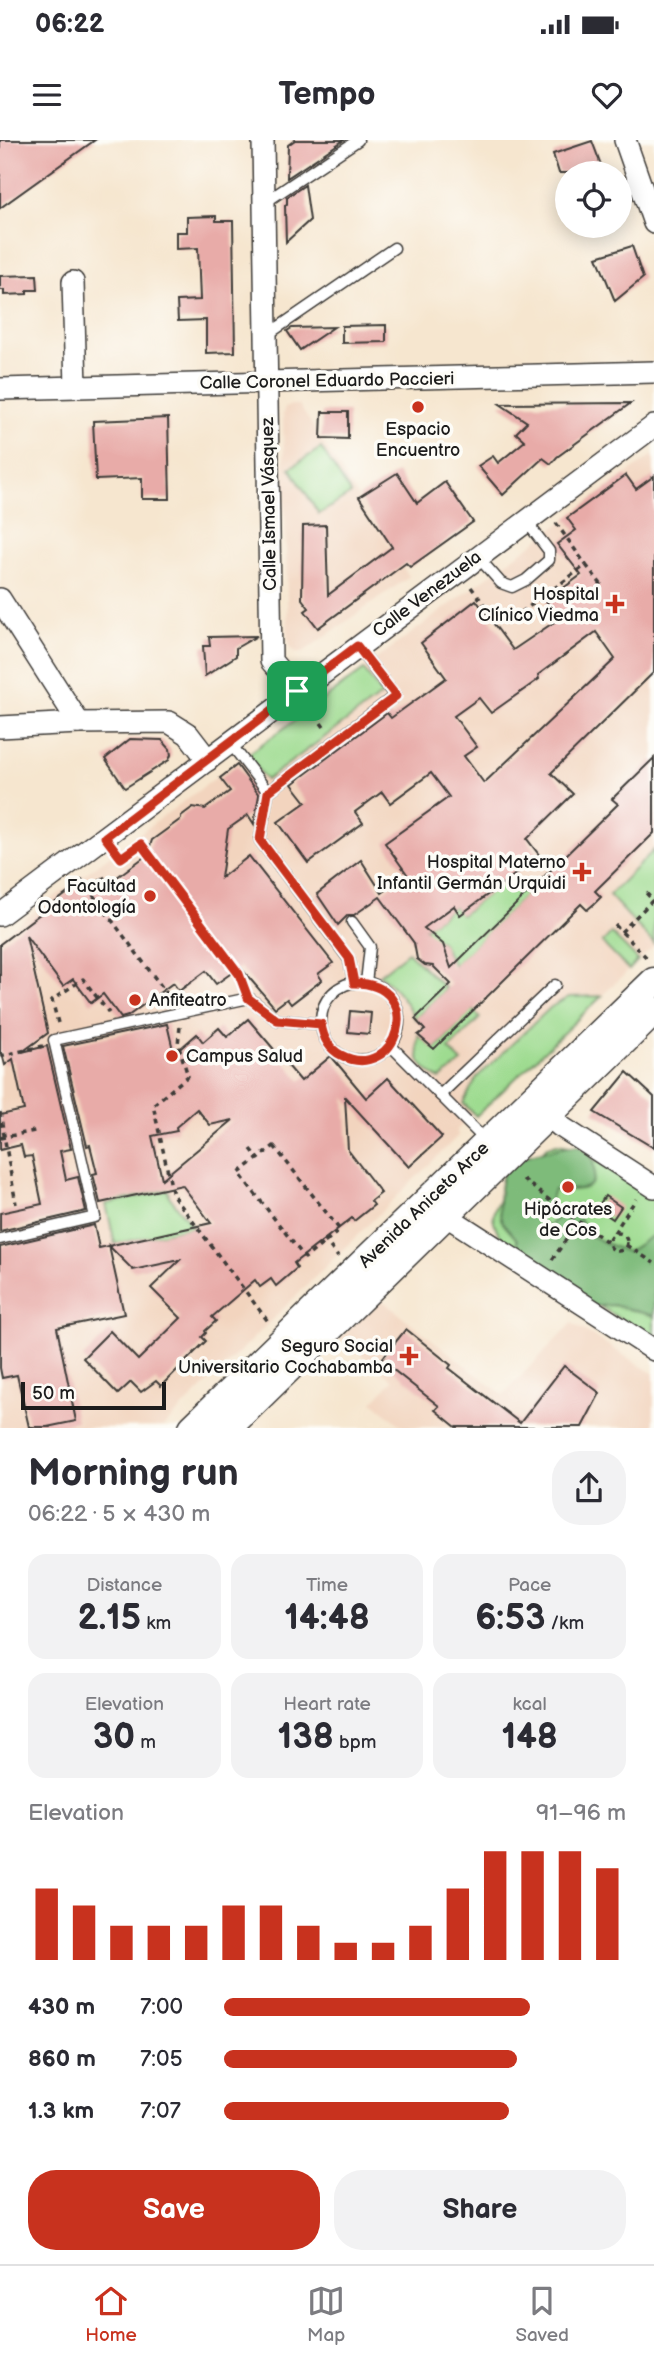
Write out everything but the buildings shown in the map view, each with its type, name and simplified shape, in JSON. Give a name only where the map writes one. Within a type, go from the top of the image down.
[{"type":"main road","name":"Avenida Aniceto Arce","points":[[193,1427],[654,982]]},
{"type":"main road","name":"Avenida Aniceto Arce","points":[[227,1427],[654,1012]]},
{"type":"street","name":"Calle Ismael Vásquez","points":[[263,140],[271,661],[297,691]]},
{"type":"street","points":[[625,140],[654,223]]},
{"type":"street","points":[[73,282],[76,387]]},
{"type":"street","name":"Calle Coronel Eduardo Paccieri","points":[[0,388],[654,372]]},
{"type":"street","name":"Calle Venezuela","points":[[0,915],[654,426]]},
{"type":"street","points":[[0,599],[79,723]]},
{"type":"street","points":[[0,727],[169,722],[188,734],[208,761]]},
{"type":"street","points":[[547,1115],[647,1190]]},
{"type":"street","points":[[444,1215],[654,1350]]},
{"type":"lane","points":[[264,203],[358,140]]},
{"type":"lane","points":[[267,335],[394,248]]},
{"type":"lane","points":[[478,557],[500,583],[512,586],[526,580],[549,560],[549,551],[526,521]]},
{"type":"lane","points":[[354,983],[349,958],[260,840],[268,792],[396,696],[357,646]]},
{"type":"lane","points":[[230,743],[268,792]]},
{"type":"lane","points":[[352,922],[370,947],[366,983]]},
{"type":"lane","points":[[366,983],[388,994],[395,1004],[398,1028],[390,1045],[376,1057],[349,1059],[337,1053],[328,1043],[321,1024],[324,1005],[332,994],[342,987],[366,983]]},
{"type":"lane","points":[[440,1095],[555,985]]},
{"type":"lane","points":[[0,1238],[96,1217],[54,1040],[248,998],[277,1020],[321,1024]]},
{"type":"lane","points":[[390,1045],[488,1143]]},
{"type":"path","points":[[545,507],[586,565]]},
{"type":"path","points":[[297,691],[335,741]]},
{"type":"path","points":[[105,837],[121,858],[141,844],[239,974],[248,998]]},
{"type":"path","points":[[69,864],[181,1012],[178,1044],[188,1076],[153,1105],[173,1195],[269,1323]]},
{"type":"path","points":[[621,932],[653,900],[646,893]]},
{"type":"path","points":[[615,925],[654,965]]},
{"type":"path","points":[[0,1056],[51,1044],[60,1031],[52,1000],[83,979],[107,1010]]},
{"type":"path","points":[[0,1112],[2,1138],[16,1204]]},
{"type":"path","points":[[2,1138],[39,1130]]},
{"type":"path","points":[[274,1146],[340,1230],[305,1258],[239,1173],[259,1159],[274,1146]]},
{"type":"path","points":[[251,1149],[259,1159]]},
{"type":"path","points":[[523,1179],[610,1242]]},
{"type":"path","points":[[612,1235],[623,1234],[627,1239],[623,1249],[612,1248],[612,1235],[647,1190]]},
{"type":"path","points":[[547,1268],[579,1221]]},
{"type":"path","points":[[626,1245],[654,1263]]},
{"type":"shaded area","points":[[299,405],[409,577],[303,652],[297,653],[291,648],[288,638],[283,414],[285,408]]},
{"type":"shaded area","points":[[654,454],[654,850],[609,895],[654,946],[476,1116],[472,1113],[457,1130],[458,1136],[163,1427],[0,1428],[0,937]]},
{"type":"shaded area","name":"Seguro Social Universitario Cochabamba","points":[[379,1298],[503,1395],[572,1323],[654,1374],[654,1427],[403,1427],[373,1402],[393,1380],[341,1338]]},
{"type":"green space","points":[[321,448],[351,494],[319,514],[290,468]]},
{"type":"green space","points":[[364,670],[382,695],[266,780],[247,755]]},
{"type":"green space","points":[[654,850],[654,944],[609,895]]},
{"type":"green space","points":[[503,871],[514,887],[522,881],[528,893],[454,966],[441,941],[429,936],[425,928],[454,906],[461,915],[488,894]]},
{"type":"green space","points":[[611,933],[638,960],[629,970],[602,943]]},
{"type":"green space","points":[[408,952],[446,989],[415,1019],[400,994],[379,975]]},
{"type":"green space","points":[[602,996],[476,1116],[463,1103],[477,1077],[551,1007],[569,997]]},
{"type":"green space","points":[[473,1009],[480,1018],[449,1049],[462,1062],[440,1079],[420,1061],[418,1035],[435,1049]]},
{"type":"green space","points":[[557,1144],[575,1147],[654,1198],[654,1341],[509,1248],[496,1229],[493,1214],[499,1200],[547,1147]]},
{"type":"green space","points":[[578,1145],[591,1154],[594,1166],[593,1182],[583,1189],[554,1190],[548,1206],[538,1219],[548,1227],[560,1214],[577,1215],[591,1235],[627,1252],[654,1237],[654,1316],[613,1305],[577,1308],[516,1256],[517,1240],[503,1223],[499,1202],[506,1169],[509,1164],[522,1158]]},
{"type":"green space","points":[[168,1190],[169,1196],[193,1227],[115,1244],[106,1204]]},
{"type":"place","name":"Espacio Encuentro","points":[[418,407]]},
{"type":"place","name":"Hospital Clínico Viedma","points":[[615,604]]},
{"type":"place","name":"Hospital Materno Infantil Germán Urquidi","points":[[582,872]]},
{"type":"place","name":"Facultad Odontología","points":[[150,896]]},
{"type":"place","name":"Anfiteatro","points":[[135,1000]]},
{"type":"place","name":"Campus Salud","points":[[172,1056]]},
{"type":"place","name":"Hipócrates de Cos","points":[[568,1187]]},
{"type":"place","name":"Seguro Social Universitario Cochabamba","points":[[409,1356]]},
{"type":"route","points":[[357,646],[396,696],[268,792],[260,840],[349,958],[354,983],[378,987],[388,994],[395,1004],[398,1028],[394,1040],[376,1057],[363,1060],[349,1059],[337,1053],[328,1043],[321,1024],[277,1020],[248,998],[239,974],[141,844],[121,858],[105,837],[297,691],[357,646]]}]
